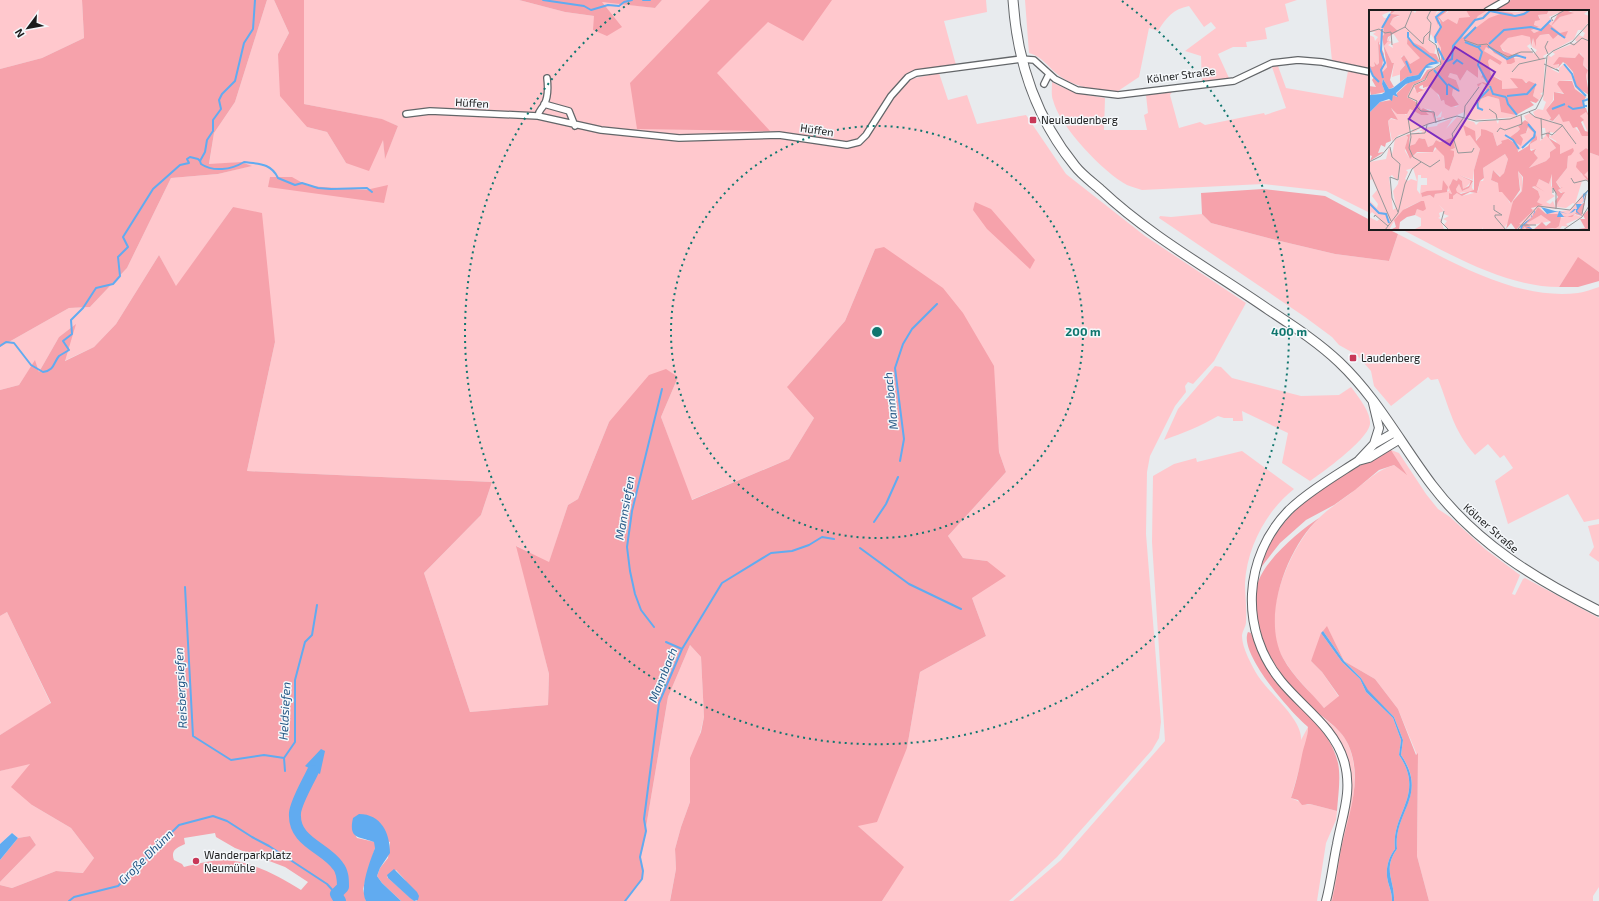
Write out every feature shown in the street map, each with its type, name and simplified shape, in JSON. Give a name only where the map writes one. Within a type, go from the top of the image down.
[{"type":"main road","name":"Kölner Straße","points":[[1013,0],[1021,59],[1030,89],[1041,115],[1076,167],[1125,213],[1312,339],[1345,368],[1372,399],[1397,436],[1445,501],[1469,527],[1525,571],[1599,611]]},
{"type":"main road","points":[[1326,901],[1347,801],[1348,779],[1345,765],[1332,736],[1288,689],[1266,660],[1254,626],[1252,590],[1254,572],[1260,555],[1269,535],[1280,521],[1305,498],[1358,461],[1374,444],[1379,428],[1372,399]]},
{"type":"main road","points":[[1374,444],[1397,436]]},
{"type":"main road","points":[[1358,461],[1369,458],[1397,436]]},
{"type":"street","points":[[1489,10],[1506,0]]},
{"type":"street","name":"Kölner Straße","points":[[1021,59],[1034,60],[1065,85],[1077,90],[1118,95],[1234,81],[1272,63],[1309,60],[1369,72]]},
{"type":"street","name":"Hüffen","points":[[406,114],[430,111],[538,116],[576,126],[679,138],[779,135],[847,145],[859,142],[866,135],[891,96],[908,77],[916,73],[1021,59]]},
{"type":"street","points":[[1044,84],[1050,74]]},
{"type":"street","points":[[538,116],[539,110],[544,104],[548,87],[546,78]]},
{"type":"street","points":[[544,104],[569,111],[576,126]]},
{"type":"shaded area","points":[[0,0],[82,0],[84,38],[42,58],[0,69]]},
{"type":"shaded area","points":[[82,0],[267,0],[235,102],[214,133],[209,164],[241,162],[252,166],[218,174],[171,178],[127,268],[90,307],[69,308],[0,347],[0,69],[42,58],[84,38]]},
{"type":"shaded area","points":[[267,0],[274,0],[289,33],[278,54],[307,127],[327,132],[346,163],[383,139],[385,158],[398,126],[381,119],[304,104],[304,0],[519,0],[565,12],[594,16],[602,1],[655,8],[662,0],[986,0],[987,12],[944,21],[956,65],[913,72],[915,78],[939,73],[948,100],[967,95],[977,124],[1026,115],[1066,174],[1145,236],[1246,303],[1214,361],[1193,384],[1188,382],[1185,386],[1186,392],[1175,406],[1150,456],[1147,472],[1146,534],[1161,722],[1159,738],[1152,750],[1057,857],[1009,901],[882,901],[903,867],[858,826],[907,748],[920,672],[986,636],[972,598],[987,561],[963,558],[948,536],[1006,472],[999,452],[993,366],[875,249],[845,321],[788,386],[814,418],[789,459],[691,500],[661,417],[678,377],[609,422],[578,499],[568,505],[549,563],[517,546],[549,674],[548,705],[470,712],[424,573],[481,515],[492,482],[247,471],[275,342],[233,207],[176,287],[159,255],[116,324],[94,347],[64,361],[75,325],[59,337],[39,372],[35,361],[19,385],[0,390],[0,347],[69,308],[90,307],[127,268],[171,178],[218,174],[251,166],[241,162],[209,165],[214,133],[235,102]]},
{"type":"shaded area","points":[[274,0],[304,0],[304,104],[382,119],[398,126],[385,159],[383,140],[369,171],[346,163],[327,132],[307,127],[280,96],[278,54],[289,33]]},
{"type":"shaded area","points":[[519,0],[662,0],[655,8],[602,2],[622,27],[607,36],[593,30],[594,16],[565,12]]},
{"type":"shaded area","points":[[710,0],[832,0],[803,41],[768,22],[717,73],[770,131],[637,129],[630,83]]},
{"type":"shaded area","points":[[1025,0],[1297,0],[1285,4],[1289,21],[1265,28],[1267,39],[1246,42],[1247,47],[1233,47],[1218,54],[1229,78],[1202,83],[1201,56],[1185,51],[1216,28],[1211,22],[1204,27],[1189,6],[1179,9],[1167,18],[1158,31],[1149,28],[1139,77],[1118,91],[1096,89],[1074,84],[1057,74],[1043,60],[1029,53]]},
{"type":"shaded area","points":[[1326,0],[1500,0],[1483,10],[1369,10],[1369,68],[1332,61]]},
{"type":"shaded area","points":[[1511,0],[1599,0],[1599,156],[1589,152],[1589,10],[1496,10]]},
{"type":"shaded area","points":[[1278,66],[1286,88],[1343,98],[1348,71],[1369,75],[1369,212],[1326,191],[1263,184],[1142,190],[1129,186],[1117,179],[1095,160],[1084,148],[1064,123],[1057,111],[1052,96],[1052,82],[1077,93],[1105,98],[1104,130],[1147,130],[1144,115],[1148,113],[1146,95],[1172,92],[1170,95],[1179,128],[1200,122],[1205,125],[1264,113],[1265,115],[1286,108],[1272,67]]},
{"type":"shaded area","points":[[1589,152],[1599,156],[1599,272],[1578,258],[1559,287],[1518,281],[1498,275],[1457,258],[1403,230],[1589,230]]},
{"type":"shaded area","points":[[270,177],[292,177],[308,186],[366,190],[388,185],[384,203],[268,187]]},
{"type":"shaded area","points":[[1263,189],[1325,196],[1369,219],[1369,230],[1390,230],[1398,234],[1389,261],[1335,254],[1211,223],[1202,214],[1201,193]]},
{"type":"shaded area","points":[[975,202],[991,209],[1035,260],[1030,269],[987,229],[973,210]]},
{"type":"shaded area","points":[[233,207],[262,213],[275,342],[247,471],[492,482],[481,515],[424,573],[470,712],[548,705],[549,674],[516,546],[549,562],[568,505],[578,499],[609,422],[649,375],[666,369],[678,377],[661,417],[692,500],[789,459],[814,418],[787,387],[845,321],[875,249],[884,247],[943,288],[963,313],[994,366],[999,452],[1006,472],[948,536],[963,558],[987,561],[1006,576],[972,598],[986,636],[920,672],[907,748],[877,822],[858,826],[904,867],[882,901],[670,901],[676,869],[675,849],[690,802],[690,758],[701,732],[704,717],[701,657],[690,645],[668,697],[644,844],[640,857],[643,871],[642,879],[625,901],[417,901],[405,880],[396,870],[387,877],[414,901],[401,901],[382,883],[377,876],[380,868],[388,858],[390,842],[353,831],[357,838],[375,842],[375,848],[363,889],[366,901],[0,901],[0,885],[12,888],[56,871],[83,873],[94,858],[71,828],[32,805],[11,787],[30,764],[0,771],[0,735],[51,703],[7,612],[0,616],[0,390],[19,385],[35,360],[39,372],[59,337],[76,324],[65,361],[94,347],[116,324],[159,255],[176,286]],"holes":[[[215,833],[216,837],[235,848],[285,867],[308,882],[301,890],[274,874],[243,863],[218,860],[184,867],[182,864],[174,860],[174,851],[185,844],[184,838]]]},
{"type":"shaded area","points":[[1202,214],[1211,223],[1280,241],[1335,254],[1389,261],[1398,234],[1439,256],[1485,277],[1531,291],[1555,294],[1578,293],[1599,287],[1599,519],[1584,522],[1568,494],[1508,524],[1495,481],[1513,468],[1504,455],[1500,458],[1488,444],[1475,455],[1457,428],[1438,379],[1431,380],[1428,377],[1391,406],[1374,386],[1371,371],[1357,355],[1339,345],[1332,337],[1305,317],[1159,218],[1160,216],[1171,217]]},
{"type":"shaded area","points":[[1578,257],[1599,272],[1599,281],[1578,287],[1559,287]]},
{"type":"shaded area","points":[[1215,366],[1221,367],[1232,378],[1301,396],[1339,395],[1351,387],[1363,403],[1368,413],[1370,422],[1369,428],[1346,454],[1310,481],[1282,463],[1288,433],[1242,411],[1243,421],[1233,421],[1233,418],[1218,416],[1192,429],[1164,440],[1178,409]]},
{"type":"shaded area","points":[[1391,450],[1399,453],[1426,494],[1438,509],[1450,517],[1485,549],[1520,575],[1512,594],[1515,595],[1523,579],[1525,578],[1599,618],[1599,887],[1593,896],[1593,901],[1429,901],[1417,856],[1418,754],[1417,755],[1398,709],[1375,679],[1344,661],[1327,627],[1311,661],[1322,672],[1339,697],[1324,708],[1284,660],[1276,642],[1274,627],[1278,595],[1290,561],[1307,532],[1316,521],[1378,472],[1394,465],[1406,474]]},
{"type":"shaded area","points":[[1391,450],[1407,475],[1394,465],[1379,470],[1334,505],[1306,520],[1280,543],[1259,570],[1266,552],[1275,536],[1297,509],[1339,478],[1378,455]]},
{"type":"shaded area","points":[[1242,451],[1294,489],[1275,507],[1260,530],[1254,543],[1245,583],[1246,622],[1242,641],[1250,662],[1258,676],[1297,724],[1301,740],[1308,727],[1307,741],[1291,798],[1307,805],[1310,804],[1337,811],[1336,820],[1326,843],[1317,901],[1013,901],[1061,860],[1165,741],[1152,542],[1153,476],[1174,464],[1196,458],[1197,462]]},
{"type":"shaded area","points":[[1319,518],[1307,531],[1297,547],[1281,584],[1276,604],[1275,623],[1277,641],[1287,665],[1324,708],[1339,696],[1322,672],[1311,661],[1321,633],[1342,662],[1360,679],[1366,692],[1393,718],[1401,740],[1399,755],[1406,769],[1409,781],[1409,793],[1395,836],[1395,849],[1389,860],[1387,869],[1387,878],[1392,901],[1332,901],[1355,784],[1353,757],[1348,744],[1340,732],[1310,707],[1284,678],[1266,650],[1256,619],[1255,602],[1257,586],[1266,567],[1282,548]]},
{"type":"shaded area","points":[[1599,524],[1599,562],[1589,555],[1594,547],[1588,526]]},
{"type":"shaded area","points":[[7,612],[51,704],[0,735],[0,616]]},
{"type":"shaded area","points":[[1327,626],[1344,661],[1323,631]]},
{"type":"shaded area","points":[[1248,632],[1251,633],[1263,661],[1275,680],[1314,721],[1329,740],[1338,763],[1339,787],[1337,811],[1310,804],[1302,805],[1298,800],[1291,798],[1307,738],[1308,727],[1290,710],[1258,668],[1247,642]]},
{"type":"shaded area","points":[[690,645],[701,657],[704,717],[699,738],[690,802],[675,849],[676,869],[670,901],[625,901],[638,886],[643,871],[640,857],[644,844],[668,697]]},
{"type":"shaded area","points":[[1344,661],[1375,679],[1398,709],[1416,755],[1418,753],[1417,856],[1429,901],[1394,901],[1390,875],[1390,863],[1397,849],[1397,836],[1411,793],[1412,781],[1409,769],[1401,755],[1403,740],[1394,717],[1367,690],[1361,678]]},
{"type":"shaded area","points":[[1315,712],[1342,734],[1348,744],[1354,770],[1355,784],[1351,810],[1332,901],[1329,901],[1350,801],[1350,772]]},
{"type":"shaded area","points":[[30,763],[32,805],[71,828],[94,858],[84,873],[56,871],[12,888],[0,885],[0,882],[36,845],[30,836],[18,838],[12,833],[0,844],[0,771]]},
{"type":"shaded area","points":[[30,836],[36,845],[0,882],[0,860],[18,838]]},
{"type":"water","points":[[1323,631],[1344,661],[1361,678],[1368,690],[1394,717],[1403,740],[1401,755],[1409,769],[1412,782],[1408,804],[1397,836],[1397,849],[1390,863],[1390,875],[1394,901],[1392,901],[1387,878],[1387,869],[1389,860],[1395,849],[1395,836],[1398,824],[1409,793],[1409,781],[1406,769],[1399,755],[1401,740],[1393,718],[1366,692],[1360,679],[1342,662],[1321,633]]},
{"type":"water","points":[[321,749],[325,751],[320,774],[305,766]]},
{"type":"water","points":[[359,814],[373,817],[383,826],[386,832],[390,846],[390,853],[380,868],[377,876],[382,883],[401,901],[366,901],[364,896],[364,882],[375,848],[374,842],[356,836],[352,830],[353,818]]},
{"type":"water","points":[[12,833],[18,838],[0,860],[0,844]]},
{"type":"water","points":[[394,869],[417,892],[419,896],[418,900],[414,901],[388,878],[387,875]]},
{"type":"waterway","points":[[0,346],[6,342],[14,343],[31,365],[43,372],[50,370],[59,356],[69,350],[63,341],[72,334],[71,320],[83,308],[96,288],[113,284],[120,276],[118,257],[128,247],[123,237],[153,189],[180,165],[189,163],[187,159],[190,157],[200,161],[205,152],[207,140],[213,131],[213,120],[221,109],[219,100],[222,94],[235,81],[244,43],[253,29],[255,0]]},
{"type":"waterway","points":[[543,0],[584,6],[591,10],[608,5],[619,6],[624,2],[632,0]]},
{"type":"waterway","points":[[643,0],[650,0]]},
{"type":"waterway","points":[[200,161],[201,164],[206,167],[216,169],[233,167],[244,162],[260,164],[272,169],[278,178],[295,185],[302,183],[318,188],[331,189],[367,188],[372,192]]},
{"type":"waterway","name":"Mannbach","points":[[900,461],[904,439],[895,368],[903,344],[912,329],[937,304]]},
{"type":"waterway","name":"Mannsiefen","points":[[654,627],[641,610],[635,594],[627,547],[632,511],[662,389]]},
{"type":"waterway","name":"Mannbach","points":[[874,522],[886,504],[898,477]]},
{"type":"waterway","name":"Mannbach","points":[[625,901],[642,879],[643,871],[640,857],[646,831],[644,819],[659,703],[682,649],[722,583],[771,553],[792,551],[809,545],[822,537],[834,539]]},
{"type":"waterway","points":[[860,548],[909,584],[961,609]]},
{"type":"waterway","name":"Reisbergsiefen","points":[[185,587],[193,736],[231,760],[264,755],[284,758]]},
{"type":"waterway","name":"Heldsiefen","points":[[285,771],[284,758],[295,742],[295,680],[305,642],[312,635],[317,605]]},
{"type":"waterway","name":"Mannsiefen","points":[[666,642],[682,649]]},
{"type":"waterway","points":[[313,771],[302,792],[296,808],[296,823],[304,838],[326,854],[340,868],[343,887],[336,894],[340,901]]},
{"type":"waterway","name":"Große Dhünn","points":[[69,901],[74,897],[118,886],[179,825],[213,816],[227,821],[269,846],[327,884],[336,894]]},
{"type":"place","name":"Neulaudenberg","points":[[1033,120]]},
{"type":"place","name":"Laudenberg","points":[[1353,358]]},
{"type":"place","name":"Wanderparkplatz Neumühle","points":[[196,861]]}]
